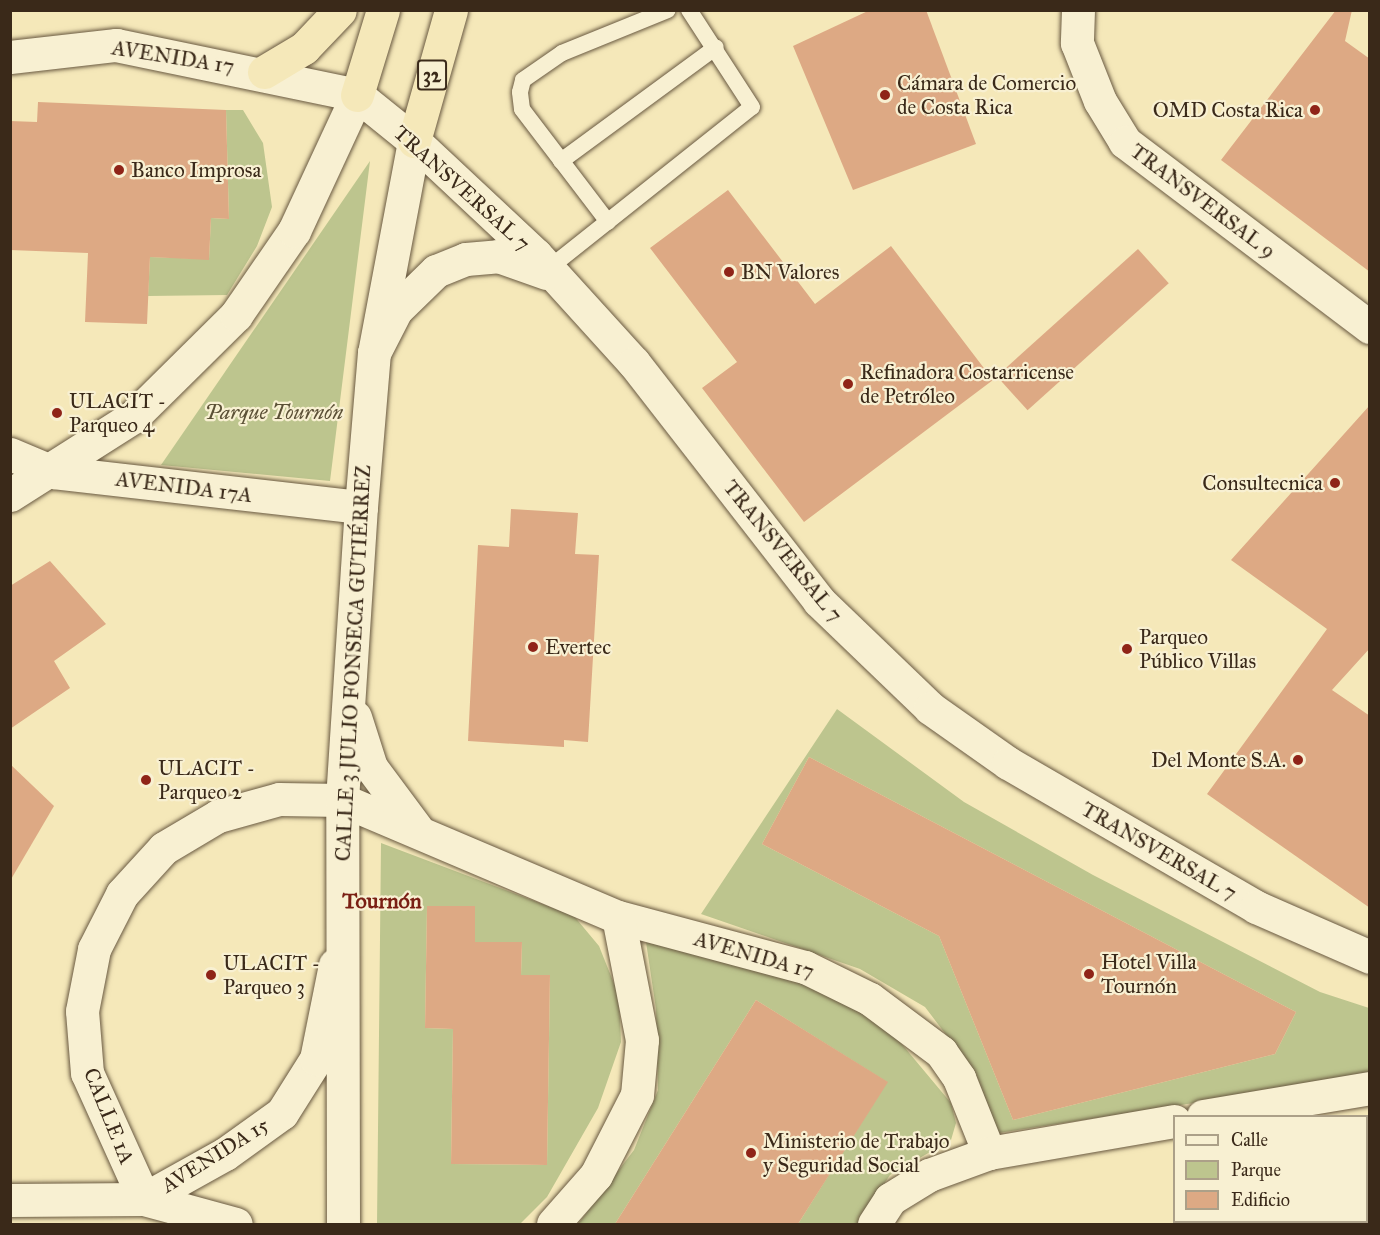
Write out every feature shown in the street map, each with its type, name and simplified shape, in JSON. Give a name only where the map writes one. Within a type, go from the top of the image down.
[{"type":"highway","points":[[264,72],[304,48],[340,10]]},
{"type":"highway","points":[[357,95],[383,10]]},
{"type":"highway","name":"32","points":[[414,141],[451,10]]},
{"type":"street","name":"TRANSVERSAL 9","points":[[1078,10],[1077,43],[1100,101],[1125,142],[1370,327]]},
{"type":"street","name":"AVENIDA 17","points":[[10,57],[116,45],[264,72]]},
{"type":"street","name":"TRANSVERSAL 7","points":[[264,72],[357,95],[414,141],[553,274],[634,363],[819,602],[930,708],[1008,763],[1256,907],[1370,957]]},
{"type":"street","points":[[10,495],[53,472],[133,417],[236,315],[294,231],[357,95]]},
{"type":"street","name":"CALLE 3 JULIO FONSECA GUTIÉRREZ","points":[[343,1224],[339,940],[342,800],[351,692],[361,507],[374,353],[414,141]]},
{"type":"street","points":[[374,353],[411,292],[436,271],[466,259],[498,256],[530,263],[553,274]]},
{"type":"street","name":"AVENIDA 17A","points":[[10,454],[53,472],[361,507]]},
{"type":"street","points":[[351,692],[371,767],[417,829]]},
{"type":"street","name":"AVENIDA 17","points":[[342,800],[417,829],[618,917],[805,967],[870,999],[941,1052],[959,1078],[989,1153]]},
{"type":"street","name":"CALLE 1A","points":[[144,1199],[87,1073],[82,1011],[93,949],[122,894],[164,848],[218,816],[269,802],[342,800]]},
{"type":"street","points":[[553,1224],[596,1175],[637,1095],[642,1040],[618,917]]},
{"type":"street","name":"AVENIDA 15","points":[[144,1199],[225,1154],[282,1113],[316,1059],[339,940]]},
{"type":"street","points":[[1209,1115],[1370,1088]]},
{"type":"street","points":[[874,1224],[900,1193],[929,1175],[989,1153],[1173,1121]]},
{"type":"street","name":"AVENIDA 15","points":[[10,1200],[144,1199],[236,1224]]},
{"type":"lane","points":[[608,222],[522,110],[523,80],[562,53],[668,10]]},
{"type":"lane","points":[[553,274],[608,222],[752,107],[716,47],[689,10]]},
{"type":"lane","points":[[561,161],[716,47]]},
{"type":"green space","points":[[226,110],[243,110],[263,143],[272,207],[257,246],[227,295],[148,296],[150,257],[209,259],[211,218],[229,219]]},
{"type":"green space","name":"Parque Tournón","points":[[370,161],[330,481],[161,465]]},
{"type":"green space","points":[[837,709],[964,802],[1093,875],[1320,992],[1369,1008],[1369,1076],[998,1133],[976,1074],[925,1007],[860,969],[701,914]],"holes":[[[809,757],[1296,1012],[1275,1054],[1013,1120],[939,936],[762,844]]]},
{"type":"green space","points":[[381,843],[574,916],[599,946],[619,996],[621,1042],[598,1108],[547,1197],[520,1224],[377,1224]],"holes":[[[427,907],[475,942],[522,942],[521,975],[550,976],[547,1165],[451,1164],[453,1029],[425,1028]]]},
{"type":"green space","points":[[646,942],[810,982],[890,1030],[951,1103],[956,1123],[951,1140],[890,1175],[857,1224],[798,1224],[887,1082],[756,1000],[615,1224],[578,1224],[634,1150],[658,1090],[656,1009]]},
{"type":"building","name":"Cámara de Comercio de Costa Rica","points":[[870,10],[926,10],[976,144],[853,190],[793,46]]},
{"type":"building","name":"OMD Costa Rica","points":[[1336,10],[1352,10],[1345,41],[1370,59],[1370,272],[1221,160]]},
{"type":"building","name":"Banco Improsa","points":[[38,102],[226,110],[229,219],[211,218],[209,260],[150,257],[147,324],[85,322],[88,253],[10,250],[10,121],[37,122]]},
{"type":"building","name":"Refinadora Costarricense de Petróleo","points":[[728,190],[815,304],[891,246],[993,380],[804,522],[702,388],[737,362],[650,248]]},
{"type":"building","points":[[1138,249],[1169,283],[1028,410],[997,376]]},
{"type":"building","points":[[1370,405],[1370,648],[1332,690],[1370,716],[1370,908],[1207,794],[1327,629],[1231,560]]},
{"type":"building","name":"Evertec","points":[[511,509],[578,513],[575,554],[599,555],[588,742],[564,740],[564,747],[468,741],[478,545],[509,547]]},
{"type":"building","points":[[50,561],[106,624],[54,661],[70,688],[10,729],[10,586]]},
{"type":"building","name":"Hotel Villa Tournón","points":[[809,757],[1296,1012],[1275,1054],[1013,1120],[939,936],[762,844]]},
{"type":"building","points":[[10,764],[54,806],[10,881]]},
{"type":"building","points":[[427,906],[475,906],[475,942],[522,942],[521,975],[550,975],[547,1165],[451,1164],[453,1029],[425,1028]]},
{"type":"building","name":"Ministerio de Trabajo y Seguridad Social","points":[[756,1000],[888,1082],[798,1224],[615,1224]]},
{"type":"place","name":"Cámara de Comercio de Costa Rica","points":[[885,95]]},
{"type":"place","name":"OMD Costa Rica","points":[[1315,110]]},
{"type":"place","name":"Banco Improsa","points":[[119,170]]},
{"type":"place","name":"BN Valores","points":[[729,272]]},
{"type":"place","name":"Refinadora Costarricense de Petróleo","points":[[848,384]]},
{"type":"place","name":"ULACIT - Parqueo 4","points":[[57,413]]},
{"type":"place","name":"Consultecnica","points":[[1335,483]]},
{"type":"place","name":"Evertec","points":[[533,647]]},
{"type":"place","name":"Parqueo Público Villas","points":[[1127,649]]},
{"type":"place","name":"Del Monte S.A.","points":[[1298,760]]},
{"type":"place","name":"ULACIT - Parqueo 2","points":[[146,780]]},
{"type":"place","name":"Hotel Villa Tournón","points":[[1089,974]]},
{"type":"place","name":"ULACIT - Parqueo 3","points":[[211,975]]},
{"type":"place","name":"Ministerio de Trabajo y Seguridad Social","points":[[751,1153]]},
{"type":"district","name":"Tournón","points":[[382,901]]}]
